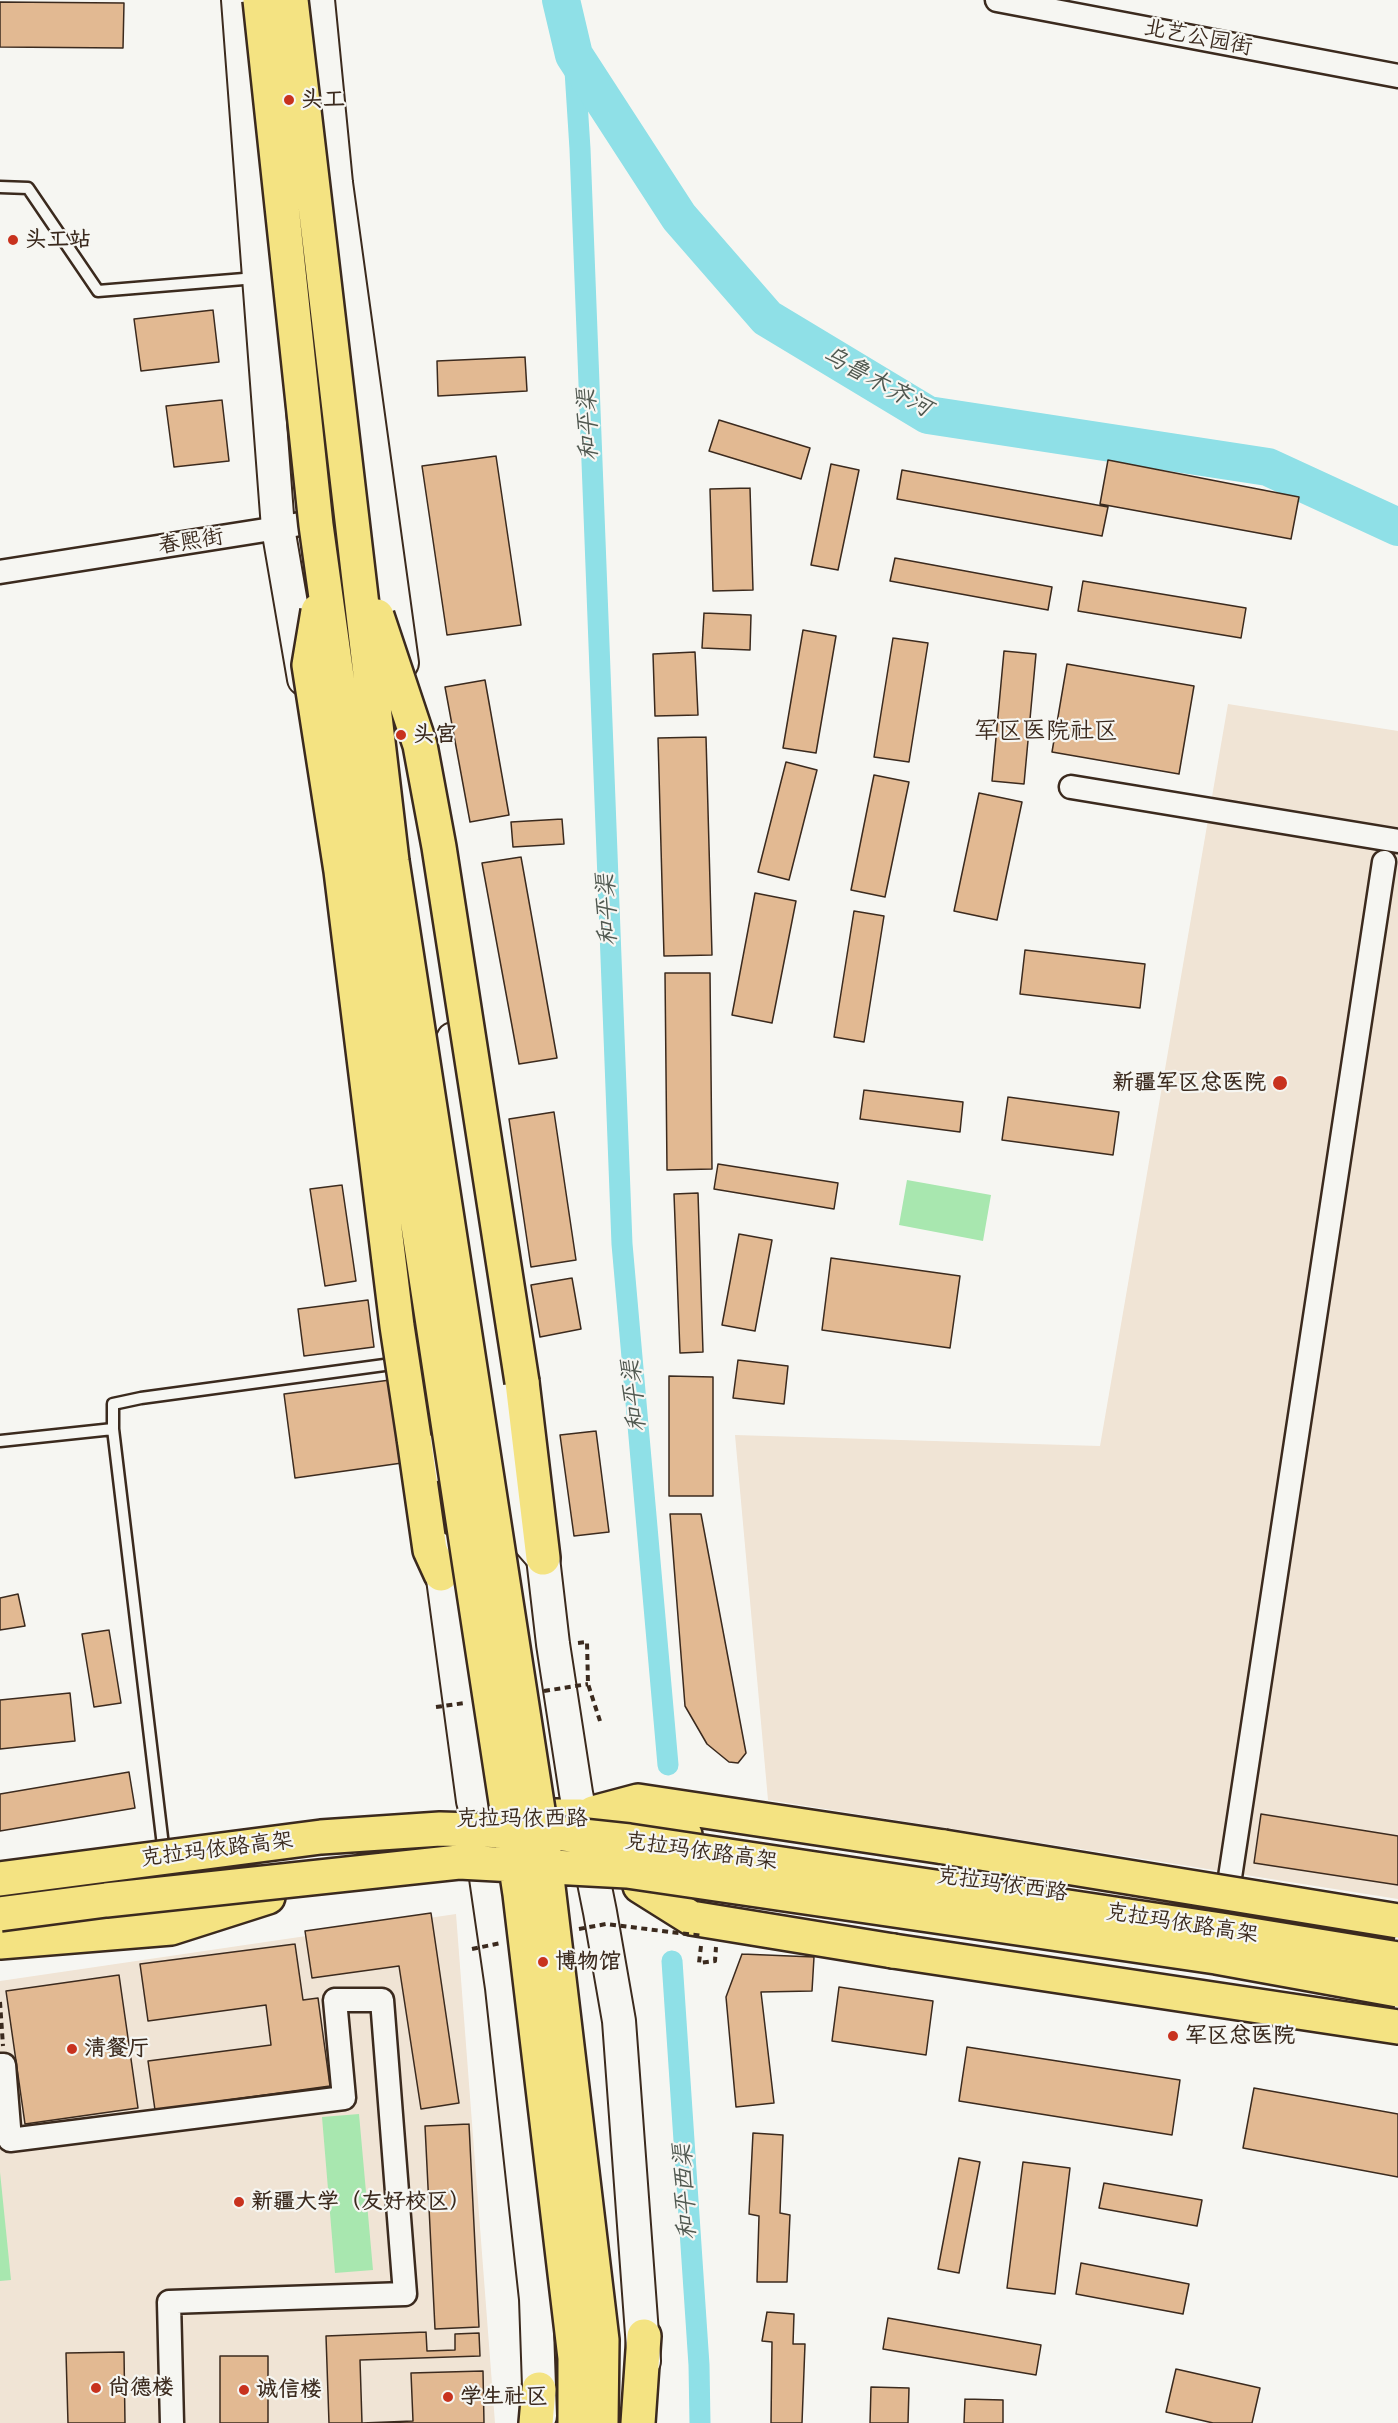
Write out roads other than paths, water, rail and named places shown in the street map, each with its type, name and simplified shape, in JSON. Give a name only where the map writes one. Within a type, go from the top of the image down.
[{"type":"main road","points":[[238,0],[278,528],[423,1360],[441,1574],[502,1988],[535,2288],[538,2423]]},
{"type":"main road","points":[[260,0],[323,574],[365,878],[520,1894],[575,2358],[575,2423]]},
{"type":"main road","points":[[291,0],[392,861],[542,1836],[602,2340],[601,2423]]},
{"type":"main road","points":[[318,0],[336,183],[482,1255],[523,1535],[543,1558]]},
{"type":"main road","points":[[356,551],[420,745],[439,847],[522,1382],[553,1644],[580,1816],[619,2021],[644,2336],[645,2423]]},
{"type":"main road","points":[[323,574],[309,665],[341,871],[397,1326],[430,1550],[441,1574]]},
{"type":"main road","points":[[580,1816],[638,1801],[944,1847],[1398,1921]]},
{"type":"main road","name":"克拉玛依西路","points":[[0,1880],[164,1859],[394,1823],[477,1816],[580,1816],[768,1852],[1104,1900],[1398,1949]]},
{"type":"main road","name":"克拉玛依路高架","points":[[0,1880],[321,1837],[440,1829],[544,1832],[629,1841],[1221,1930],[1398,1959]]},
{"type":"main road","name":"克拉玛依路高架","points":[[0,1914],[459,1862],[627,1870],[1216,1958],[1398,1990]]},
{"type":"main road","points":[[0,1926],[485,1875],[640,1886],[699,1897],[1398,1998]]},
{"type":"main road","points":[[640,1886],[691,1918],[893,1951],[1398,2027]]},
{"type":"main road","points":[[0,1942],[171,1928],[268,1897]]},
{"type":"main road","points":[[638,2423],[644,2336]]},
{"type":"street","name":"北艺公园街","points":[[997,0],[1398,76]]},
{"type":"street","name":"春熙街","points":[[0,572],[278,528],[381,509]]},
{"type":"street","points":[[1071,788],[1398,841]]},
{"type":"street","points":[[1217,1972],[1222,1919],[1384,862]]},
{"type":"street","points":[[2,2065],[10,2140],[344,2098],[335,2000],[382,2000],[405,2294],[169,2302],[172,2423]]},
{"type":"lane","points":[[0,187],[28,188],[98,291],[259,278]]},
{"type":"lane","points":[[164,1859],[112,1429],[113,1404],[423,1360]]},
{"type":"lane","points":[[0,1441],[112,1429]]},
{"type":"waterway","name":"乌鲁木齐河","points":[[561,0],[574,55],[679,217],[767,318],[928,415],[1268,467],[1398,527]]},
{"type":"waterway","name":"和平渠","points":[[574,55],[580,149],[622,1244],[668,1765]]},
{"type":"waterway","name":"和平西渠","points":[[672,1961],[699,2365],[700,2423]]},
{"type":"place","name":"头工","points":[[289,100]]},
{"type":"place","name":"头工站","points":[[13,240]]},
{"type":"place","name":"头宫","points":[[401,735]]},
{"type":"place","name":"新疆军区总医院","points":[[1280,1083]]},
{"type":"place","name":"博物馆","points":[[543,1962]]},
{"type":"place","name":"军区总医院","points":[[1173,2036]]},
{"type":"place","name":"清餐厅","points":[[72,2049]]},
{"type":"place","name":"新疆大学（友好校区）","points":[[239,2202]]},
{"type":"place","name":"尚德楼","points":[[96,2388]]},
{"type":"place","name":"诚信楼","points":[[244,2390]]},
{"type":"place","name":"学生社区","points":[[448,2397]]},
{"type":"district","name":"军区医院社区","points":[[1046,732]]}]
